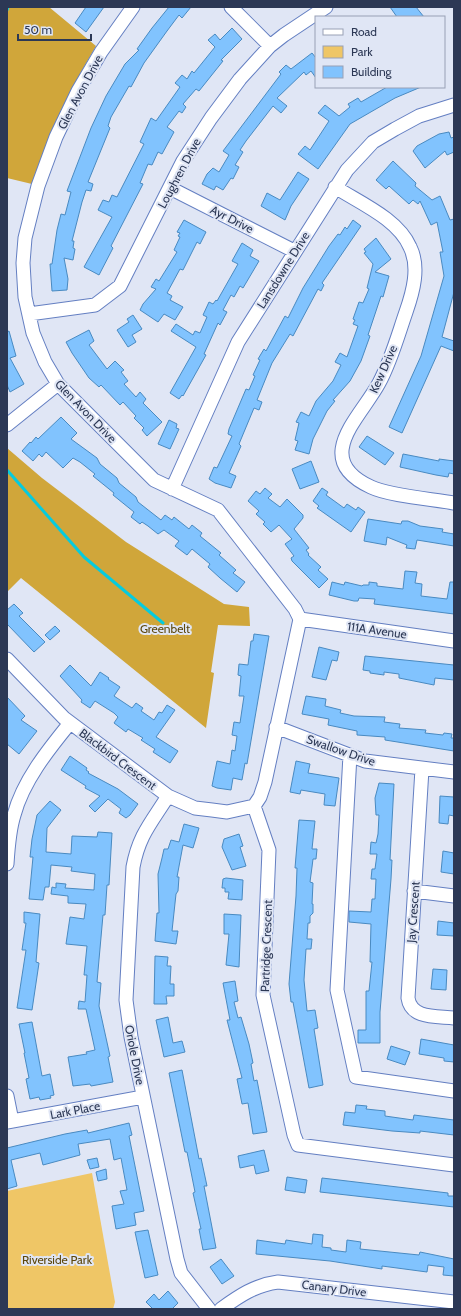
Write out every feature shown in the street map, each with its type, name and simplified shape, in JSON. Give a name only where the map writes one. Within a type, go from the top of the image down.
[{"type":"street","name":"Glen Avon Drive","points":[[133,7],[101,52],[78,91],[47,160],[29,220],[24,251],[23,280],[33,332],[45,362],[58,384],[154,480],[218,510],[295,609],[300,619]]},
{"type":"street","points":[[232,7],[270,46]]},
{"type":"street","name":"Loughren Drive","points":[[29,314],[94,304],[120,286],[186,156],[211,118],[240,79],[270,46],[284,34],[326,7]]},
{"type":"street","name":"Lansdowne Drive","points":[[172,489],[238,342],[294,251],[354,160],[373,142],[419,116],[454,105]]},
{"type":"street","name":"Kew Drive","points":[[335,187],[382,216],[394,226],[410,246],[414,264],[414,280],[410,298],[384,373],[374,391],[347,431],[343,447],[343,459],[353,475],[371,488],[454,503]]},
{"type":"street","name":"Ayr Drive","points":[[170,188],[294,251]]},
{"type":"street","points":[[7,425],[58,384]]},
{"type":"street","points":[[254,806],[260,797],[265,782],[300,619]]},
{"type":"street","name":"111A Avenue","points":[[300,619],[454,641]]},
{"type":"street","name":"Blackbird Crescent","points":[[7,659],[70,723],[168,796],[195,808],[227,812],[254,806]]},
{"type":"street","points":[[7,864],[10,829],[23,791],[45,756],[70,723]]},
{"type":"street","name":"Swallow Drive","points":[[276,727],[372,763],[454,772]]},
{"type":"street","points":[[350,755],[337,990],[356,1078],[454,1091]]},
{"type":"street","name":"Jay Crescent","points":[[422,769],[408,998],[409,1007],[416,1013],[454,1018]]},
{"type":"street","name":"Oriole Drive","points":[[168,796],[141,837],[133,867],[126,1000],[143,1097],[179,1268],[181,1273],[209,1309]]},
{"type":"street","name":"Partridge Crescent","points":[[254,806],[269,850],[264,995],[294,1135],[298,1145],[454,1165]]},
{"type":"street","points":[[414,891],[454,896]]},
{"type":"street","points":[[7,1096],[10,1122]]},
{"type":"street","name":"Lark Place","points":[[10,1122],[143,1097]]},
{"type":"street","name":"Canary Drive","points":[[221,1309],[247,1291],[262,1285],[278,1282],[454,1302]]},
{"type":"green space","points":[[7,7],[49,7],[96,46],[60,113],[45,147],[32,184],[7,178]]},
{"type":"green space","name":"Greenbelt","points":[[7,448],[42,478],[126,542],[224,604],[249,607],[250,626],[218,625],[211,672],[214,673],[206,728],[21,578],[7,592]]},
{"type":"green space","name":"Riverside Park","points":[[92,1173],[115,1302],[113,1309],[7,1309],[7,1191]]},
{"type":"building","points":[[86,7],[104,7],[86,32],[75,23]]},
{"type":"building","points":[[169,7],[191,7],[182,18],[179,15],[167,31],[144,63],[131,87],[129,86],[111,117],[108,126],[110,128],[88,182],[93,184],[91,191],[86,190],[82,202],[72,241],[74,241],[73,248],[75,249],[73,260],[64,258],[68,279],[67,290],[52,291],[50,264],[52,264],[57,230],[61,214],[65,215],[71,192],[67,191],[91,128],[106,96],[125,64],[139,50],[137,49]]},
{"type":"building","points":[[390,7],[416,7],[423,16],[396,16]]},
{"type":"building","points":[[232,28],[242,39],[221,60],[223,61],[199,91],[196,89],[183,104],[186,107],[182,113],[179,111],[167,127],[174,132],[162,154],[158,152],[152,165],[148,164],[140,183],[143,184],[111,246],[113,248],[99,275],[84,267],[112,217],[98,210],[103,200],[109,202],[112,195],[117,197],[144,144],[140,142],[151,118],[156,121],[180,87],[175,83],[182,75],[187,79],[192,71],[194,73],[215,47],[208,40],[215,34],[220,40]]},
{"type":"building","points":[[312,53],[315,57],[315,77],[311,71],[306,75],[304,72],[277,98],[287,106],[281,113],[273,106],[246,141],[240,150],[243,152],[235,165],[239,167],[233,179],[231,178],[223,190],[216,186],[214,190],[202,184],[207,174],[213,168],[219,172],[229,155],[223,151],[281,74],[279,72],[286,65],[291,69]]},
{"type":"building","points":[[385,88],[419,88],[395,98],[350,124],[318,169],[298,154],[305,146],[310,150],[329,121],[318,113],[325,105],[339,116],[350,107],[348,104],[358,98],[361,102]]},
{"type":"building","points":[[449,132],[451,138],[454,137],[454,152],[447,155],[445,151],[425,168],[413,151],[417,146],[439,134]]},
{"type":"building","points":[[393,161],[416,183],[415,186],[432,200],[440,196],[450,220],[454,219],[454,292],[442,337],[454,341],[454,351],[441,346],[402,433],[389,427],[421,356],[444,276],[440,252],[443,252],[437,222],[431,225],[420,201],[418,204],[413,200],[409,204],[389,186],[386,189],[376,180]]},
{"type":"building","points":[[298,172],[309,179],[291,206],[285,220],[261,206],[267,193],[280,200]]},
{"type":"building","points":[[184,220],[206,232],[200,244],[197,242],[183,270],[180,269],[167,293],[172,296],[170,300],[183,307],[175,320],[164,314],[158,322],[140,310],[143,304],[156,289],[151,287],[156,279],[159,281],[177,252],[174,250],[180,237],[178,236],[180,233],[177,232]]},
{"type":"building","points":[[353,220],[361,226],[322,283],[324,285],[321,291],[318,289],[293,336],[290,334],[272,363],[257,400],[262,402],[259,410],[254,408],[239,444],[241,446],[229,473],[236,476],[231,488],[215,483],[209,479],[214,467],[217,468],[232,436],[228,434],[229,429],[246,389],[249,390],[255,376],[253,375],[260,360],[258,359],[264,349],[266,351],[285,316],[288,318],[303,288],[329,246],[338,234],[340,235],[345,227],[347,229]]},
{"type":"building","points":[[376,238],[391,259],[375,272],[389,276],[383,297],[381,296],[368,335],[370,336],[361,361],[350,381],[333,400],[335,401],[327,411],[313,439],[309,454],[295,450],[298,441],[295,440],[299,423],[296,422],[301,412],[309,416],[316,401],[333,381],[341,365],[335,362],[340,353],[347,357],[358,326],[353,324],[355,320],[353,319],[359,302],[363,303],[369,289],[367,288],[373,264],[364,253],[366,252],[364,249]]},
{"type":"building","points":[[242,243],[253,250],[250,256],[259,261],[243,288],[240,286],[234,297],[231,295],[223,310],[227,312],[220,325],[218,323],[204,354],[206,355],[183,396],[182,395],[179,399],[170,393],[196,347],[171,331],[176,324],[193,335],[195,331],[200,333],[207,317],[203,315],[209,302],[213,304],[216,300],[217,301],[238,264],[232,261]]},
{"type":"building","points":[[133,315],[142,329],[132,335],[136,342],[128,347],[117,330],[129,322],[127,319]]},
{"type":"building","points":[[89,330],[94,341],[89,345],[107,369],[115,361],[124,370],[121,372],[128,381],[124,384],[136,397],[140,392],[146,399],[143,403],[162,422],[147,436],[142,430],[144,428],[134,418],[136,416],[123,402],[120,405],[101,385],[99,387],[89,378],[72,353],[66,342]]},
{"type":"building","points":[[9,331],[16,356],[10,358],[24,384],[10,392],[7,385],[7,332]]},
{"type":"building","points":[[61,417],[77,433],[71,439],[97,458],[100,464],[117,478],[119,483],[136,497],[138,502],[161,520],[165,515],[172,520],[174,517],[189,529],[192,525],[202,533],[200,536],[221,553],[219,555],[236,570],[233,573],[245,582],[237,592],[208,567],[210,564],[192,549],[187,555],[175,546],[179,541],[164,530],[158,534],[142,522],[140,524],[131,517],[134,512],[113,495],[114,493],[93,476],[95,474],[80,462],[73,458],[63,468],[46,452],[42,457],[39,454],[33,461],[22,451],[30,442],[31,443],[36,437],[38,439]]},
{"type":"building","points":[[169,420],[177,424],[176,428],[179,429],[170,449],[158,444]]},
{"type":"building","points":[[367,436],[394,453],[385,465],[359,447]]},
{"type":"building","points":[[403,454],[439,461],[439,459],[454,461],[454,474],[449,473],[448,477],[400,467]]},
{"type":"building","points":[[311,461],[319,482],[300,489],[292,469]]},
{"type":"building","points":[[265,488],[272,494],[268,498],[280,507],[287,499],[303,515],[303,518],[294,529],[309,548],[306,550],[309,554],[308,555],[321,567],[318,570],[328,579],[319,588],[292,561],[291,558],[294,556],[285,544],[292,539],[279,525],[271,532],[263,524],[265,522],[256,514],[259,511],[248,501],[256,491],[260,494]]},
{"type":"building","points":[[322,488],[328,492],[326,495],[344,508],[347,504],[356,510],[358,507],[365,512],[351,532],[317,508],[319,506],[313,501]]},
{"type":"building","points":[[368,519],[401,524],[402,521],[408,521],[420,526],[443,529],[442,532],[454,534],[454,546],[417,540],[415,549],[406,548],[407,545],[387,537],[386,545],[364,541]]},
{"type":"building","points":[[405,571],[417,572],[415,583],[422,584],[421,596],[447,599],[450,582],[454,582],[454,614],[374,604],[375,599],[359,598],[358,601],[354,601],[329,595],[332,582],[344,585],[345,582],[362,586],[369,585],[369,582],[377,583],[377,586],[403,589]]},
{"type":"building","points":[[14,604],[23,613],[19,616],[45,642],[34,652],[7,624],[7,610]]},
{"type":"building","points":[[55,626],[60,631],[50,640],[45,635]]},
{"type":"building","points":[[254,634],[269,636],[247,764],[245,763],[242,780],[233,778],[231,790],[217,788],[212,786],[217,761],[230,764],[232,750],[235,751],[237,736],[232,735],[234,722],[240,723],[244,696],[239,696],[241,676],[238,675],[239,664],[248,665],[251,641],[253,641]]},
{"type":"building","points":[[319,647],[339,652],[337,661],[332,660],[326,680],[312,677]]},
{"type":"building","points":[[365,656],[454,665],[454,680],[435,678],[434,685],[399,678],[399,674],[384,672],[384,675],[370,673],[370,671],[363,670]]},
{"type":"building","points":[[70,665],[91,686],[100,672],[120,687],[114,696],[132,708],[136,703],[143,708],[141,711],[154,720],[159,712],[162,713],[167,705],[175,710],[156,737],[178,751],[170,763],[153,752],[155,749],[141,740],[143,738],[128,729],[126,732],[114,723],[118,717],[114,713],[95,701],[90,708],[81,702],[82,700],[60,676]]},
{"type":"building","points":[[306,696],[326,699],[325,706],[341,710],[340,713],[354,716],[385,717],[384,722],[400,724],[399,728],[426,730],[425,733],[443,735],[444,733],[452,734],[451,738],[454,738],[454,751],[385,740],[385,737],[357,735],[357,731],[328,725],[329,719],[302,714]]},
{"type":"building","points":[[7,697],[25,716],[21,720],[37,731],[19,754],[7,744]]},
{"type":"building","points":[[70,756],[87,768],[86,770],[89,772],[88,773],[118,789],[138,804],[130,815],[126,818],[119,813],[121,809],[108,799],[95,812],[89,806],[100,796],[85,788],[86,786],[61,770]]},
{"type":"building","points":[[296,761],[310,764],[308,773],[339,778],[335,806],[324,805],[325,794],[301,790],[300,794],[290,792]]},
{"type":"building","points":[[379,783],[394,784],[390,860],[392,860],[391,879],[380,1012],[380,1043],[358,1043],[358,1030],[366,1030],[366,991],[369,991],[372,962],[370,962],[371,924],[349,922],[349,911],[371,912],[372,899],[375,899],[376,879],[371,879],[372,869],[375,869],[377,854],[370,854],[371,842],[376,843],[378,834],[379,815],[376,815],[375,798]]},
{"type":"building","points":[[440,796],[454,797],[454,816],[449,815],[448,824],[439,823]]},
{"type":"building","points":[[50,801],[61,810],[47,828],[46,852],[71,854],[72,836],[97,837],[98,832],[112,833],[109,885],[107,885],[105,915],[103,915],[97,982],[101,983],[99,1006],[110,1056],[108,1057],[113,1082],[91,1086],[90,1084],[73,1086],[68,1057],[87,1054],[86,1052],[95,1050],[86,1009],[78,1009],[79,1001],[85,1002],[87,975],[84,975],[87,946],[66,944],[70,917],[84,919],[86,904],[68,903],[68,896],[51,894],[52,887],[56,888],[56,883],[66,884],[65,888],[94,890],[95,874],[71,871],[72,867],[51,865],[49,887],[45,887],[43,900],[29,899],[33,857],[30,857],[37,815]]},
{"type":"building","points":[[299,820],[315,821],[312,849],[317,849],[316,859],[313,859],[310,882],[313,883],[313,913],[310,916],[310,923],[308,923],[307,939],[312,939],[311,949],[306,949],[304,980],[307,1011],[315,1010],[318,1028],[314,1029],[323,1085],[309,1088],[293,1002],[291,1002],[289,984],[296,896],[297,868],[295,868]]},
{"type":"building","points":[[184,824],[199,828],[193,848],[183,845],[177,877],[179,877],[178,891],[176,894],[172,931],[178,931],[176,944],[155,941],[157,913],[159,913],[158,874],[164,849],[168,849],[171,840],[179,842]]},
{"type":"building","points":[[239,834],[243,846],[240,847],[246,866],[232,870],[222,847],[224,839]]},
{"type":"building","points":[[443,851],[454,853],[454,874],[441,872]]},
{"type":"building","points":[[223,879],[243,880],[242,900],[228,899],[229,892],[225,892],[225,888],[222,888]]},
{"type":"building","points":[[24,912],[40,914],[36,962],[39,963],[32,1010],[17,1008],[26,950],[22,950],[26,923],[24,923]]},
{"type":"building","points":[[224,914],[241,915],[239,967],[226,965],[229,934],[224,934]]},
{"type":"building","points":[[438,921],[454,923],[454,936],[437,935]]},
{"type":"building","points":[[155,956],[168,957],[167,966],[171,966],[170,984],[174,984],[174,996],[166,996],[167,1004],[154,1004]]},
{"type":"building","points":[[433,969],[447,970],[446,990],[431,989]]},
{"type":"building","points":[[235,981],[238,1001],[234,1002],[238,1018],[241,1017],[249,1044],[253,1063],[251,1064],[254,1081],[257,1080],[267,1132],[253,1134],[248,1103],[242,1104],[237,1079],[242,1078],[227,1020],[230,1020],[223,983]]},
{"type":"building","points":[[168,1017],[173,1043],[182,1041],[185,1052],[164,1057],[156,1020]]},
{"type":"building","points":[[32,1022],[42,1076],[50,1074],[54,1095],[50,1096],[51,1098],[40,1100],[39,1097],[30,1099],[26,1079],[29,1078],[19,1024]]},
{"type":"building","points":[[421,1039],[454,1045],[454,1062],[444,1061],[444,1058],[419,1054]]},
{"type":"building","points":[[391,1046],[410,1052],[405,1065],[387,1059]]},
{"type":"building","points":[[182,1070],[199,1159],[201,1158],[207,1186],[204,1186],[216,1248],[203,1250],[199,1229],[201,1229],[193,1193],[195,1192],[187,1152],[185,1152],[169,1073]]},
{"type":"building","points":[[356,1105],[367,1106],[366,1109],[385,1111],[385,1116],[413,1120],[414,1115],[454,1120],[454,1135],[420,1131],[420,1133],[392,1131],[343,1125],[345,1112],[355,1113]]},
{"type":"building","points":[[129,1123],[132,1135],[129,1136],[144,1211],[134,1213],[136,1225],[116,1229],[112,1206],[124,1204],[120,1191],[127,1190],[121,1158],[114,1160],[110,1139],[78,1144],[80,1155],[43,1165],[40,1153],[11,1160],[17,1186],[7,1189],[7,1148],[65,1134],[87,1130],[88,1133]]},
{"type":"building","points":[[264,1150],[269,1171],[256,1174],[254,1165],[240,1168],[238,1156]]},
{"type":"building","points":[[97,1158],[99,1167],[90,1169],[87,1160]]},
{"type":"building","points":[[106,1169],[107,1179],[98,1181],[96,1172]]},
{"type":"building","points":[[287,1177],[307,1180],[305,1193],[285,1190]]},
{"type":"building","points":[[322,1178],[448,1193],[448,1196],[454,1196],[454,1207],[320,1192]]},
{"type":"building","points":[[148,1230],[158,1275],[145,1278],[135,1232]]},
{"type":"building","points":[[313,1234],[323,1235],[322,1247],[331,1248],[331,1250],[346,1252],[347,1240],[361,1242],[360,1249],[419,1255],[420,1252],[454,1259],[454,1276],[443,1275],[444,1267],[428,1265],[427,1272],[382,1266],[382,1269],[330,1261],[256,1254],[257,1240],[285,1244],[286,1240],[312,1244]]},
{"type":"building","points":[[221,1259],[234,1276],[222,1284],[210,1267]]},
{"type":"building","points":[[168,1291],[178,1303],[172,1309],[153,1309],[146,1302],[154,1294],[159,1300]]},
{"type":"waterway","points":[[7,470],[84,557],[163,623]]}]
